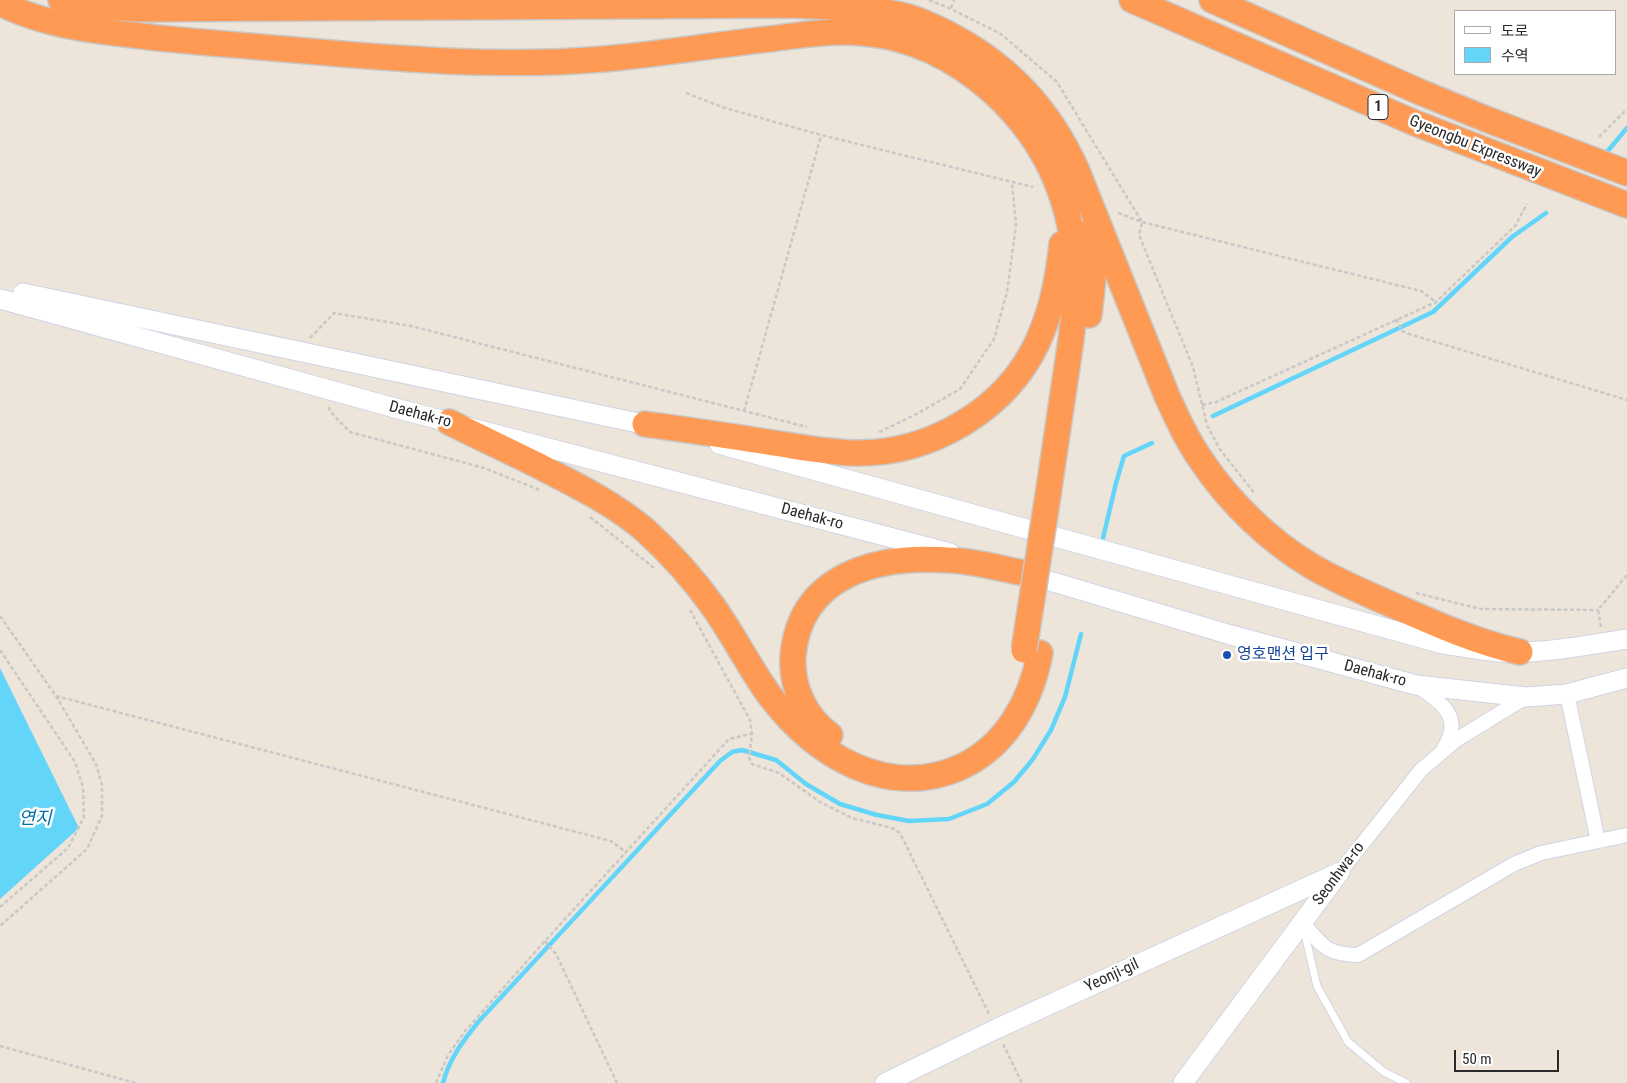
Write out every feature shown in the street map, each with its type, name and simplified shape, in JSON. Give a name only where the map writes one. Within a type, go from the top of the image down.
[{"type":"highway","points":[[61,0],[94,6],[137,9],[792,5],[846,7],[883,11],[930,26],[965,42],[986,56],[1010,76],[1036,102],[1063,141],[1073,193],[1075,298],[1056,496],[1032,652],[1033,684],[1005,734],[983,754],[962,766],[931,777],[907,779],[881,776],[846,762],[824,748],[792,722],[760,682],[731,634],[695,581],[678,562],[638,525],[612,505],[584,488],[449,422]]},
{"type":"highway","name":"Gyeongbu Expressway","points":[[1132,0],[1415,123],[1627,206]]},
{"type":"highway","name":"Gyeongbu Expressway","points":[[1212,0],[1453,106],[1627,173]]},
{"type":"highway","points":[[0,3],[42,20],[89,30],[166,39],[446,62],[499,64],[558,62],[644,55],[821,33],[850,32],[881,35],[909,42],[942,56],[961,67],[986,86],[1014,114],[1036,141],[1050,166],[1073,193],[1176,415],[1201,461],[1231,499],[1279,543],[1305,562],[1326,574],[1452,631],[1520,652]]},
{"type":"highway","points":[[645,424],[814,449],[860,453],[878,452],[916,444],[942,434],[965,422],[984,409],[1011,382],[1026,363],[1041,334],[1055,293],[1063,230],[1073,193]]},
{"type":"highway","points":[[1019,572],[970,562],[929,559],[892,562],[855,570],[833,583],[810,606],[804,615],[794,646],[793,668],[799,696],[808,713],[818,725],[837,741],[880,760],[894,763],[924,763],[946,757],[958,751],[976,740],[991,726],[1004,708],[1032,652]]},
{"type":"main road","points":[[0,288],[645,424],[1443,644],[1488,651],[1520,652],[1627,639]]},
{"type":"main road","name":"Daehak-ro","points":[[0,299],[316,387],[1019,572],[1231,635],[1416,685],[1526,697],[1567,694],[1627,678]]},
{"type":"main road","name":"Seonhwa-ro","points":[[1183,1083],[1340,872]]},
{"type":"main road","name":"Yeonji-gil","points":[[885,1083],[996,1029],[1340,872]]},
{"type":"street","points":[[1416,685],[1440,702],[1452,719],[1451,737],[1441,753]]},
{"type":"street","points":[[1567,694],[1598,841]]},
{"type":"street","name":"Seonhwa-ro","points":[[1340,872],[1421,770],[1456,740],[1526,697]]},
{"type":"street","points":[[1302,922],[1322,945],[1332,952],[1358,954],[1514,864],[1541,853],[1627,835]]},
{"type":"lane","points":[[347,0],[442,7]]},
{"type":"lane","points":[[1302,922],[1317,986],[1348,1042],[1384,1072],[1406,1083]]},
{"type":"path","points":[[928,0],[1001,34],[1056,82],[1142,222],[1139,235],[1193,367],[1207,426],[1219,448],[1259,498]]},
{"type":"path","points":[[950,9],[954,0]]},
{"type":"path","points":[[686,93],[725,108],[821,135],[1034,187]]},
{"type":"path","points":[[1600,137],[1627,109]]},
{"type":"path","points":[[744,411],[821,135]]},
{"type":"path","points":[[877,433],[913,416],[960,388],[994,340],[1007,292],[1016,225],[1012,182]]},
{"type":"path","points":[[1202,405],[1216,402],[1436,302],[1515,226],[1527,204]]},
{"type":"path","points":[[1118,213],[1142,222],[1421,291],[1436,302]]},
{"type":"path","points":[[299,351],[334,313],[411,326],[815,429]]},
{"type":"path","points":[[1396,319],[1402,331],[1409,334],[1627,400]]},
{"type":"path","points":[[316,387],[334,417],[350,432],[484,468],[546,492]]},
{"type":"path","points":[[587,515],[655,569]]},
{"type":"path","points":[[1604,643],[1598,610],[1627,575]]},
{"type":"path","points":[[1412,592],[1480,609],[1598,610]]},
{"type":"path","points":[[687,605],[750,720],[752,734],[749,758],[752,764],[779,773],[820,802],[852,818],[892,828],[900,833],[1022,1083]]},
{"type":"path","points":[[0,616],[56,696],[96,764],[102,785],[102,816],[87,849],[0,926]]},
{"type":"path","points":[[0,650],[75,762],[83,787],[84,817],[68,848],[0,907]]},
{"type":"path","points":[[56,696],[611,841],[626,852]]},
{"type":"path","points":[[436,1083],[448,1055],[466,1030],[545,941],[729,739],[752,734]]},
{"type":"path","points":[[545,941],[552,950],[617,1083]]},
{"type":"path","points":[[0,1046],[136,1083]]},
{"type":"water","name":"연지","points":[[0,668],[79,828],[0,899]]},
{"type":"waterway","points":[[1607,152],[1627,128]]},
{"type":"waterway","points":[[1213,416],[1433,312],[1512,237],[1546,213]]},
{"type":"waterway","points":[[1103,538],[1124,456],[1152,443]]},
{"type":"waterway","points":[[443,1083],[453,1058],[479,1021],[720,761],[732,752],[742,750],[776,760],[806,784],[840,804],[877,815],[909,821],[949,819],[987,804],[1014,782],[1033,759],[1051,730],[1065,697],[1081,634]]},
{"type":"place","name":"영호맨션 입구","points":[[1227,655]]}]
